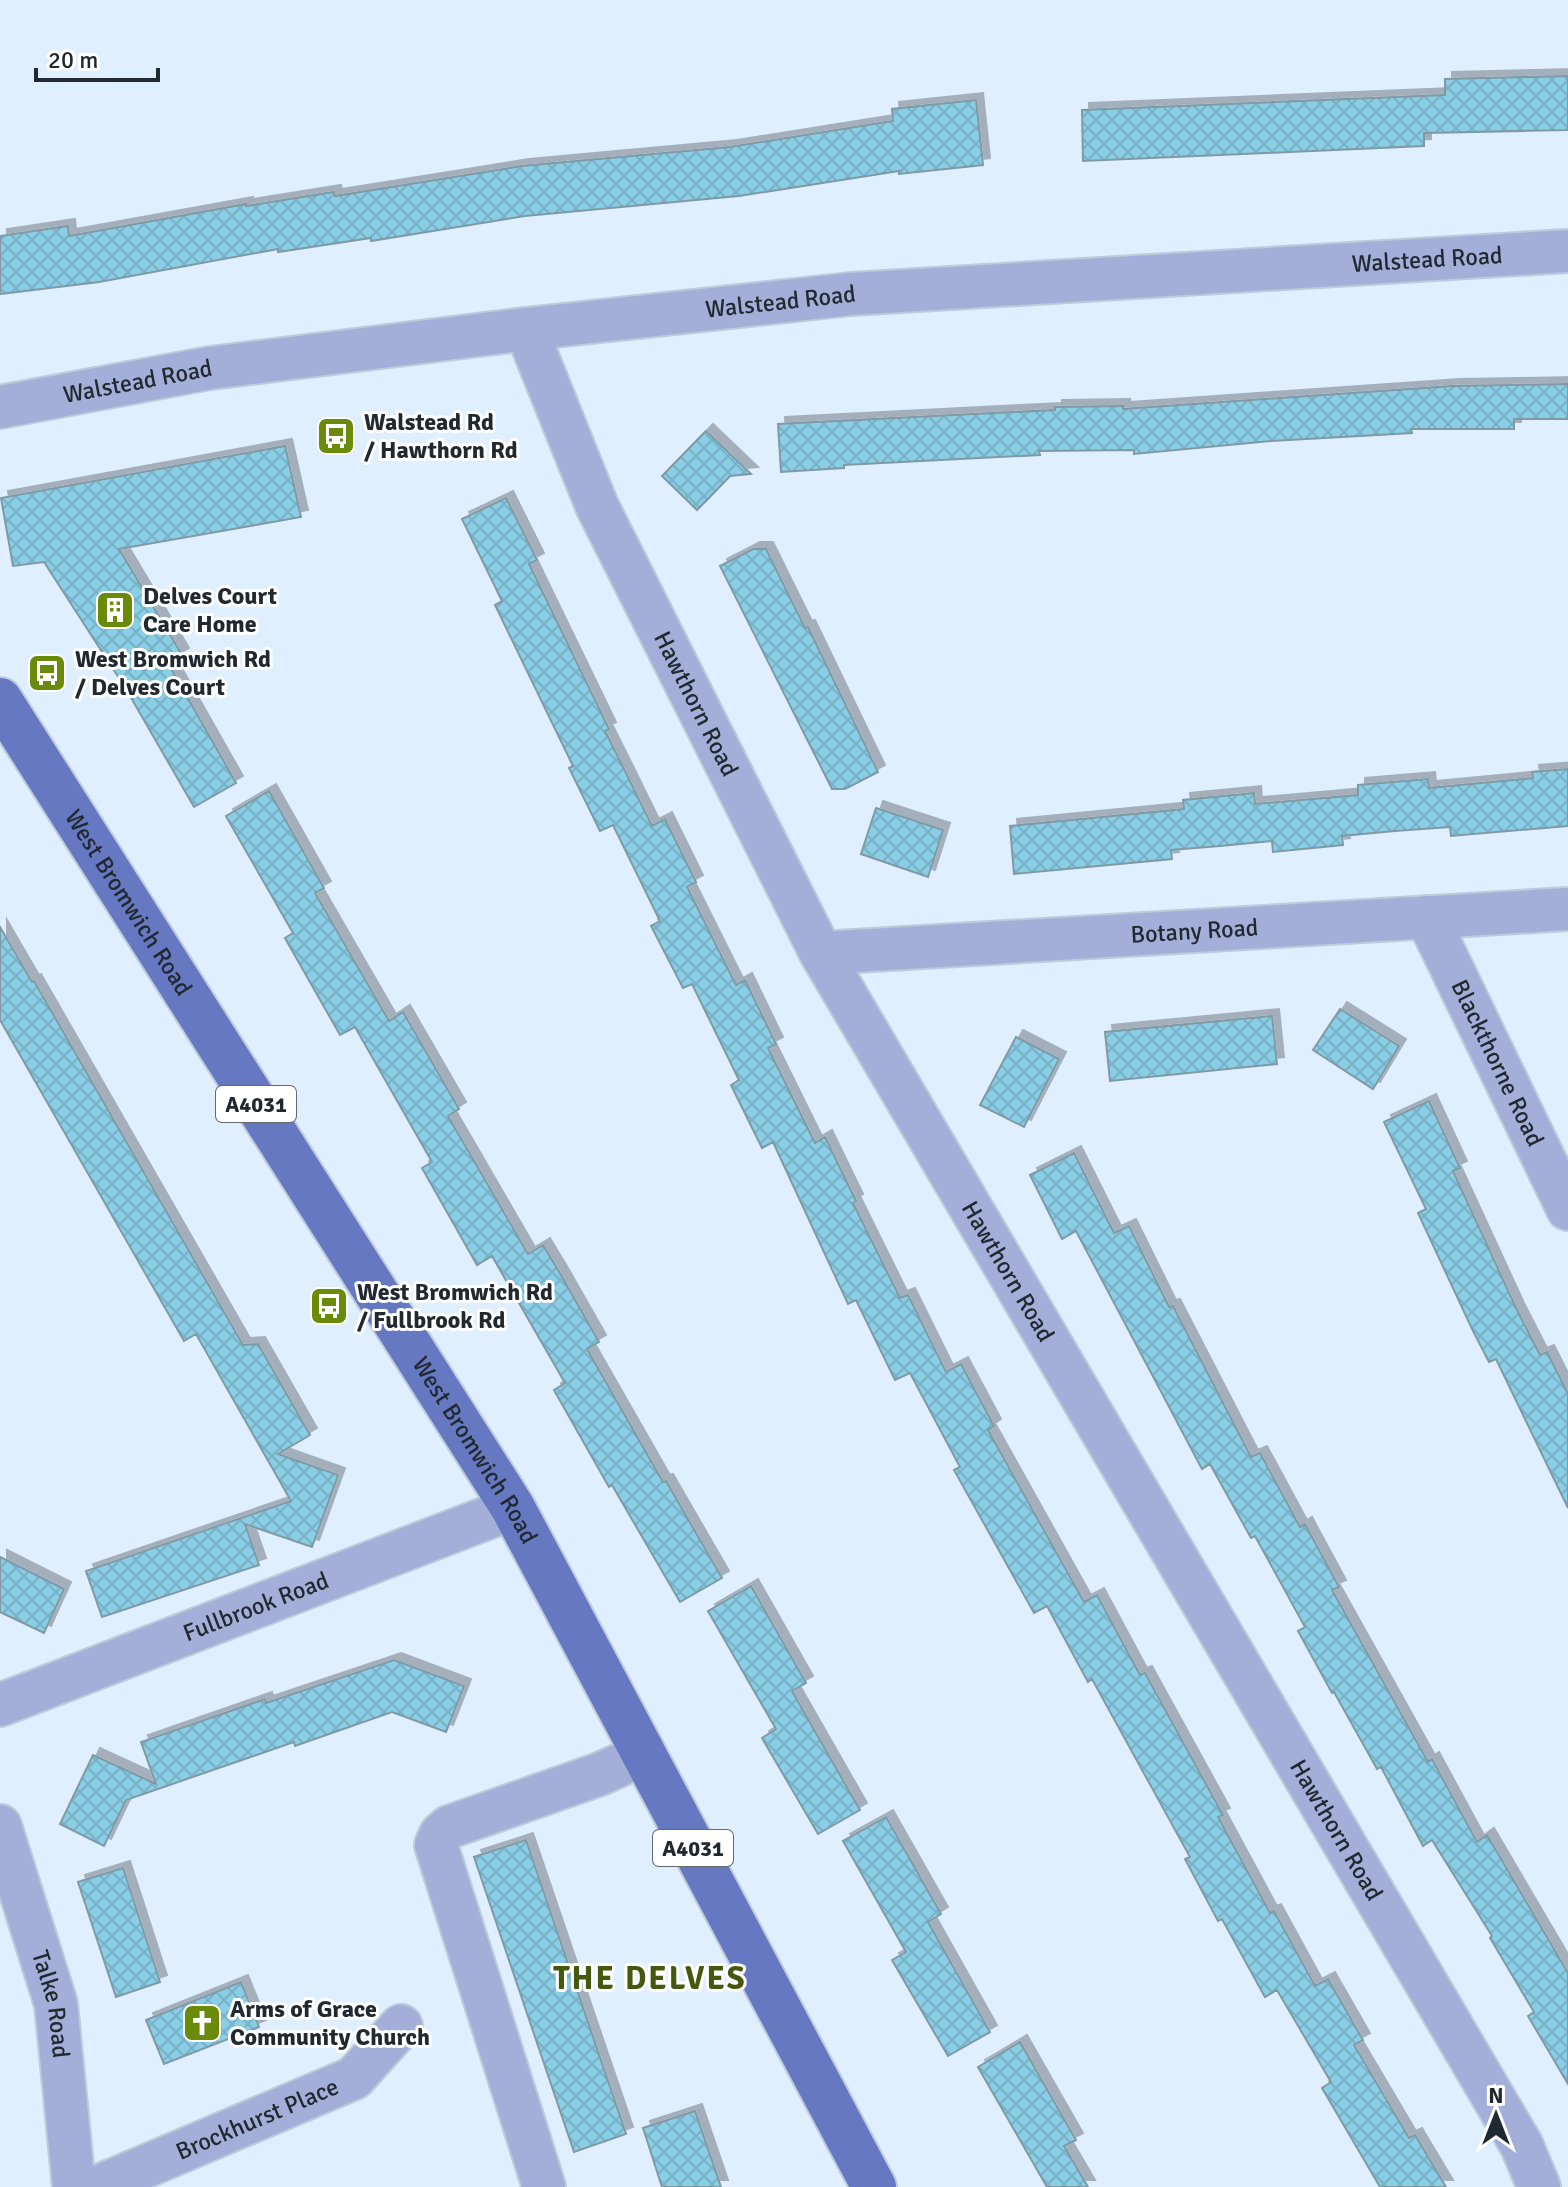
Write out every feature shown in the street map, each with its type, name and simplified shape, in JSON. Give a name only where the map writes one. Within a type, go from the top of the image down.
[{"type":"main road","name":"West Bromwich Road","points":[[0,700],[513,1508],[874,2187]]},
{"type":"street","name":"Walstead Road","points":[[0,407],[210,368],[526,329],[851,294],[1568,251]]},
{"type":"street","name":"Hawthorn Road","points":[[526,329],[597,506],[821,953],[1514,2133],[1539,2187]]},
{"type":"street","name":"Botany Road","points":[[821,953],[1568,909]]},
{"type":"street","name":"Blackthorne Road","points":[[1427,917],[1568,1209]]},
{"type":"street","name":"Fullbrook Road","points":[[0,1705],[513,1508]]},
{"type":"street","points":[[544,2187],[436,1845],[449,1827],[600,1774],[644,1754]]},
{"type":"street","name":"Talke Road","points":[[0,1826],[56,2004],[74,2187]]},
{"type":"street","name":"Brockhurst Place","points":[[97,2187],[354,2078],[401,2026]]},
{"type":"building","points":[[1568,76],[1568,130],[1424,133],[1424,146],[1083,161],[1082,110],[1445,95],[1445,79]]},
{"type":"building","points":[[976,100],[983,165],[899,174],[899,171],[739,196],[525,216],[371,241],[371,238],[278,252],[278,249],[99,282],[0,294],[0,236],[68,226],[69,236],[246,204],[334,192],[335,196],[522,166],[730,147],[893,121],[892,109]]},
{"type":"building","points":[[1568,384],[1568,419],[1514,419],[1514,429],[1411,429],[1412,433],[1271,441],[1134,454],[1134,450],[1039,451],[1040,455],[844,465],[844,468],[781,472],[778,424],[1055,410],[1055,407],[1123,406],[1123,409],[1453,386]]},
{"type":"building","points":[[706,431],[751,474],[730,476],[697,510],[662,476]]},
{"type":"building","name":"Delves Court Care Home","points":[[285,446],[301,517],[119,549],[182,655],[168,663],[236,783],[194,807],[126,689],[44,562],[13,566],[1,498]]},
{"type":"building","points":[[506,498],[537,560],[529,564],[609,729],[605,731],[652,826],[665,819],[696,882],[687,887],[736,985],[745,980],[776,1044],[768,1048],[815,1143],[825,1137],[856,1201],[853,1203],[900,1298],[908,1295],[946,1372],[961,1364],[994,1426],[988,1430],[1084,1602],[1097,1595],[1140,1675],[1145,1673],[1223,1815],[1218,1817],[1270,1913],[1274,1911],[1315,1986],[1328,1979],[1363,2040],[1354,2045],[1409,2138],[1415,2135],[1446,2187],[1380,2187],[1322,2088],[1331,2082],[1277,1990],[1265,1997],[1222,1919],[1218,1921],[1185,1859],[1190,1857],[1092,1679],[1088,1682],[1047,1606],[1034,1613],[954,1470],[960,1467],[910,1373],[895,1380],[856,1300],[848,1304],[773,1142],[762,1148],[731,1085],[739,1080],[692,984],[683,988],[651,926],[660,921],[613,825],[600,831],[569,768],[573,766],[495,605],[502,601],[462,519]]},
{"type":"building","points":[[753,549],[766,549],[805,628],[808,627],[878,772],[845,789],[832,789],[720,566]]},
{"type":"building","points":[[1568,769],[1568,826],[1451,836],[1450,827],[1395,831],[1342,836],[1343,845],[1273,852],[1272,841],[1171,850],[1172,859],[1014,874],[1010,826],[1184,809],[1183,800],[1254,793],[1255,804],[1358,795],[1358,785],[1428,779],[1429,788],[1533,778],[1532,772]]},
{"type":"building","points":[[269,791],[324,888],[315,893],[389,1021],[403,1012],[459,1109],[448,1116],[528,1254],[543,1245],[561,1275],[599,1342],[587,1349],[722,1578],[680,1602],[554,1390],[565,1383],[492,1256],[477,1265],[422,1168],[432,1162],[355,1027],[340,1035],[285,938],[293,933],[226,816]]},
{"type":"building","points":[[876,808],[943,830],[928,877],[861,854]]},
{"type":"building","points":[[0,927],[243,1345],[258,1344],[310,1435],[278,1454],[338,1475],[312,1547],[245,1524],[259,1565],[102,1617],[86,1571],[291,1501],[196,1334],[184,1341],[0,1020]]},
{"type":"building","points":[[1340,1009],[1399,1046],[1373,1089],[1313,1050]]},
{"type":"building","points":[[1272,1016],[1277,1064],[1110,1081],[1105,1032]]},
{"type":"building","points":[[1016,1037],[1059,1059],[1024,1127],[980,1105]]},
{"type":"building","points":[[1429,1101],[1460,1168],[1453,1171],[1517,1310],[1540,1355],[1547,1352],[1568,1394],[1568,1508],[1496,1359],[1489,1362],[1473,1331],[1418,1213],[1426,1209],[1384,1122]]},
{"type":"building","points":[[1074,1153],[1114,1233],[1129,1226],[1169,1307],[1173,1306],[1251,1457],[1260,1453],[1300,1527],[1305,1524],[1339,1587],[1332,1590],[1428,1762],[1432,1759],[1477,1842],[1487,1835],[1568,1973],[1568,2084],[1528,2016],[1534,2012],[1490,1938],[1492,1936],[1432,1840],[1423,1846],[1381,1767],[1377,1769],[1332,1693],[1298,1631],[1305,1627],[1255,1536],[1251,1538],[1210,1464],[1202,1469],[1076,1231],[1062,1239],[1030,1175]]},
{"type":"building","points":[[0,1557],[64,1589],[44,1633],[0,1612]]},
{"type":"building","points":[[751,1586],[806,1683],[792,1691],[860,1810],[818,1834],[762,1738],[776,1729],[708,1611]]},
{"type":"building","points":[[394,1660],[464,1686],[446,1732],[392,1712],[126,1800],[104,1846],[60,1824],[93,1755],[156,1784],[141,1742],[265,1699],[266,1703]]},
{"type":"building","points":[[886,1817],[941,1914],[928,1922],[990,2032],[948,2056],[892,1960],[906,1952],[843,1841]]},
{"type":"building","points":[[526,1840],[626,2134],[574,2152],[474,1857]]},
{"type":"building","points":[[123,1868],[160,1982],[116,1997],[78,1882]]},
{"type":"building","name":"Arms of Grace Community Church","points":[[241,1982],[259,2027],[164,2064],[146,2020]]},
{"type":"building","points":[[1020,2042],[1076,2140],[1064,2146],[1088,2187],[1047,2187],[978,2067]]},
{"type":"building","points":[[695,2111],[721,2187],[662,2187],[643,2128]]},
{"type":"place","name":"Walstead Rd / Hawthorn Rd","points":[[336,436]]},
{"type":"place","name":"Delves Court Care Home","points":[[115,610]]},
{"type":"place","name":"West Bromwich Rd / Delves Court","points":[[47,673]]},
{"type":"place","name":"West Bromwich Rd / Fullbrook Rd","points":[[329,1306]]},
{"type":"place","name":"Arms of Grace Community Church","points":[[202,2023]]},
{"type":"district","name":"THE DELVES","points":[[650,1978]]}]
